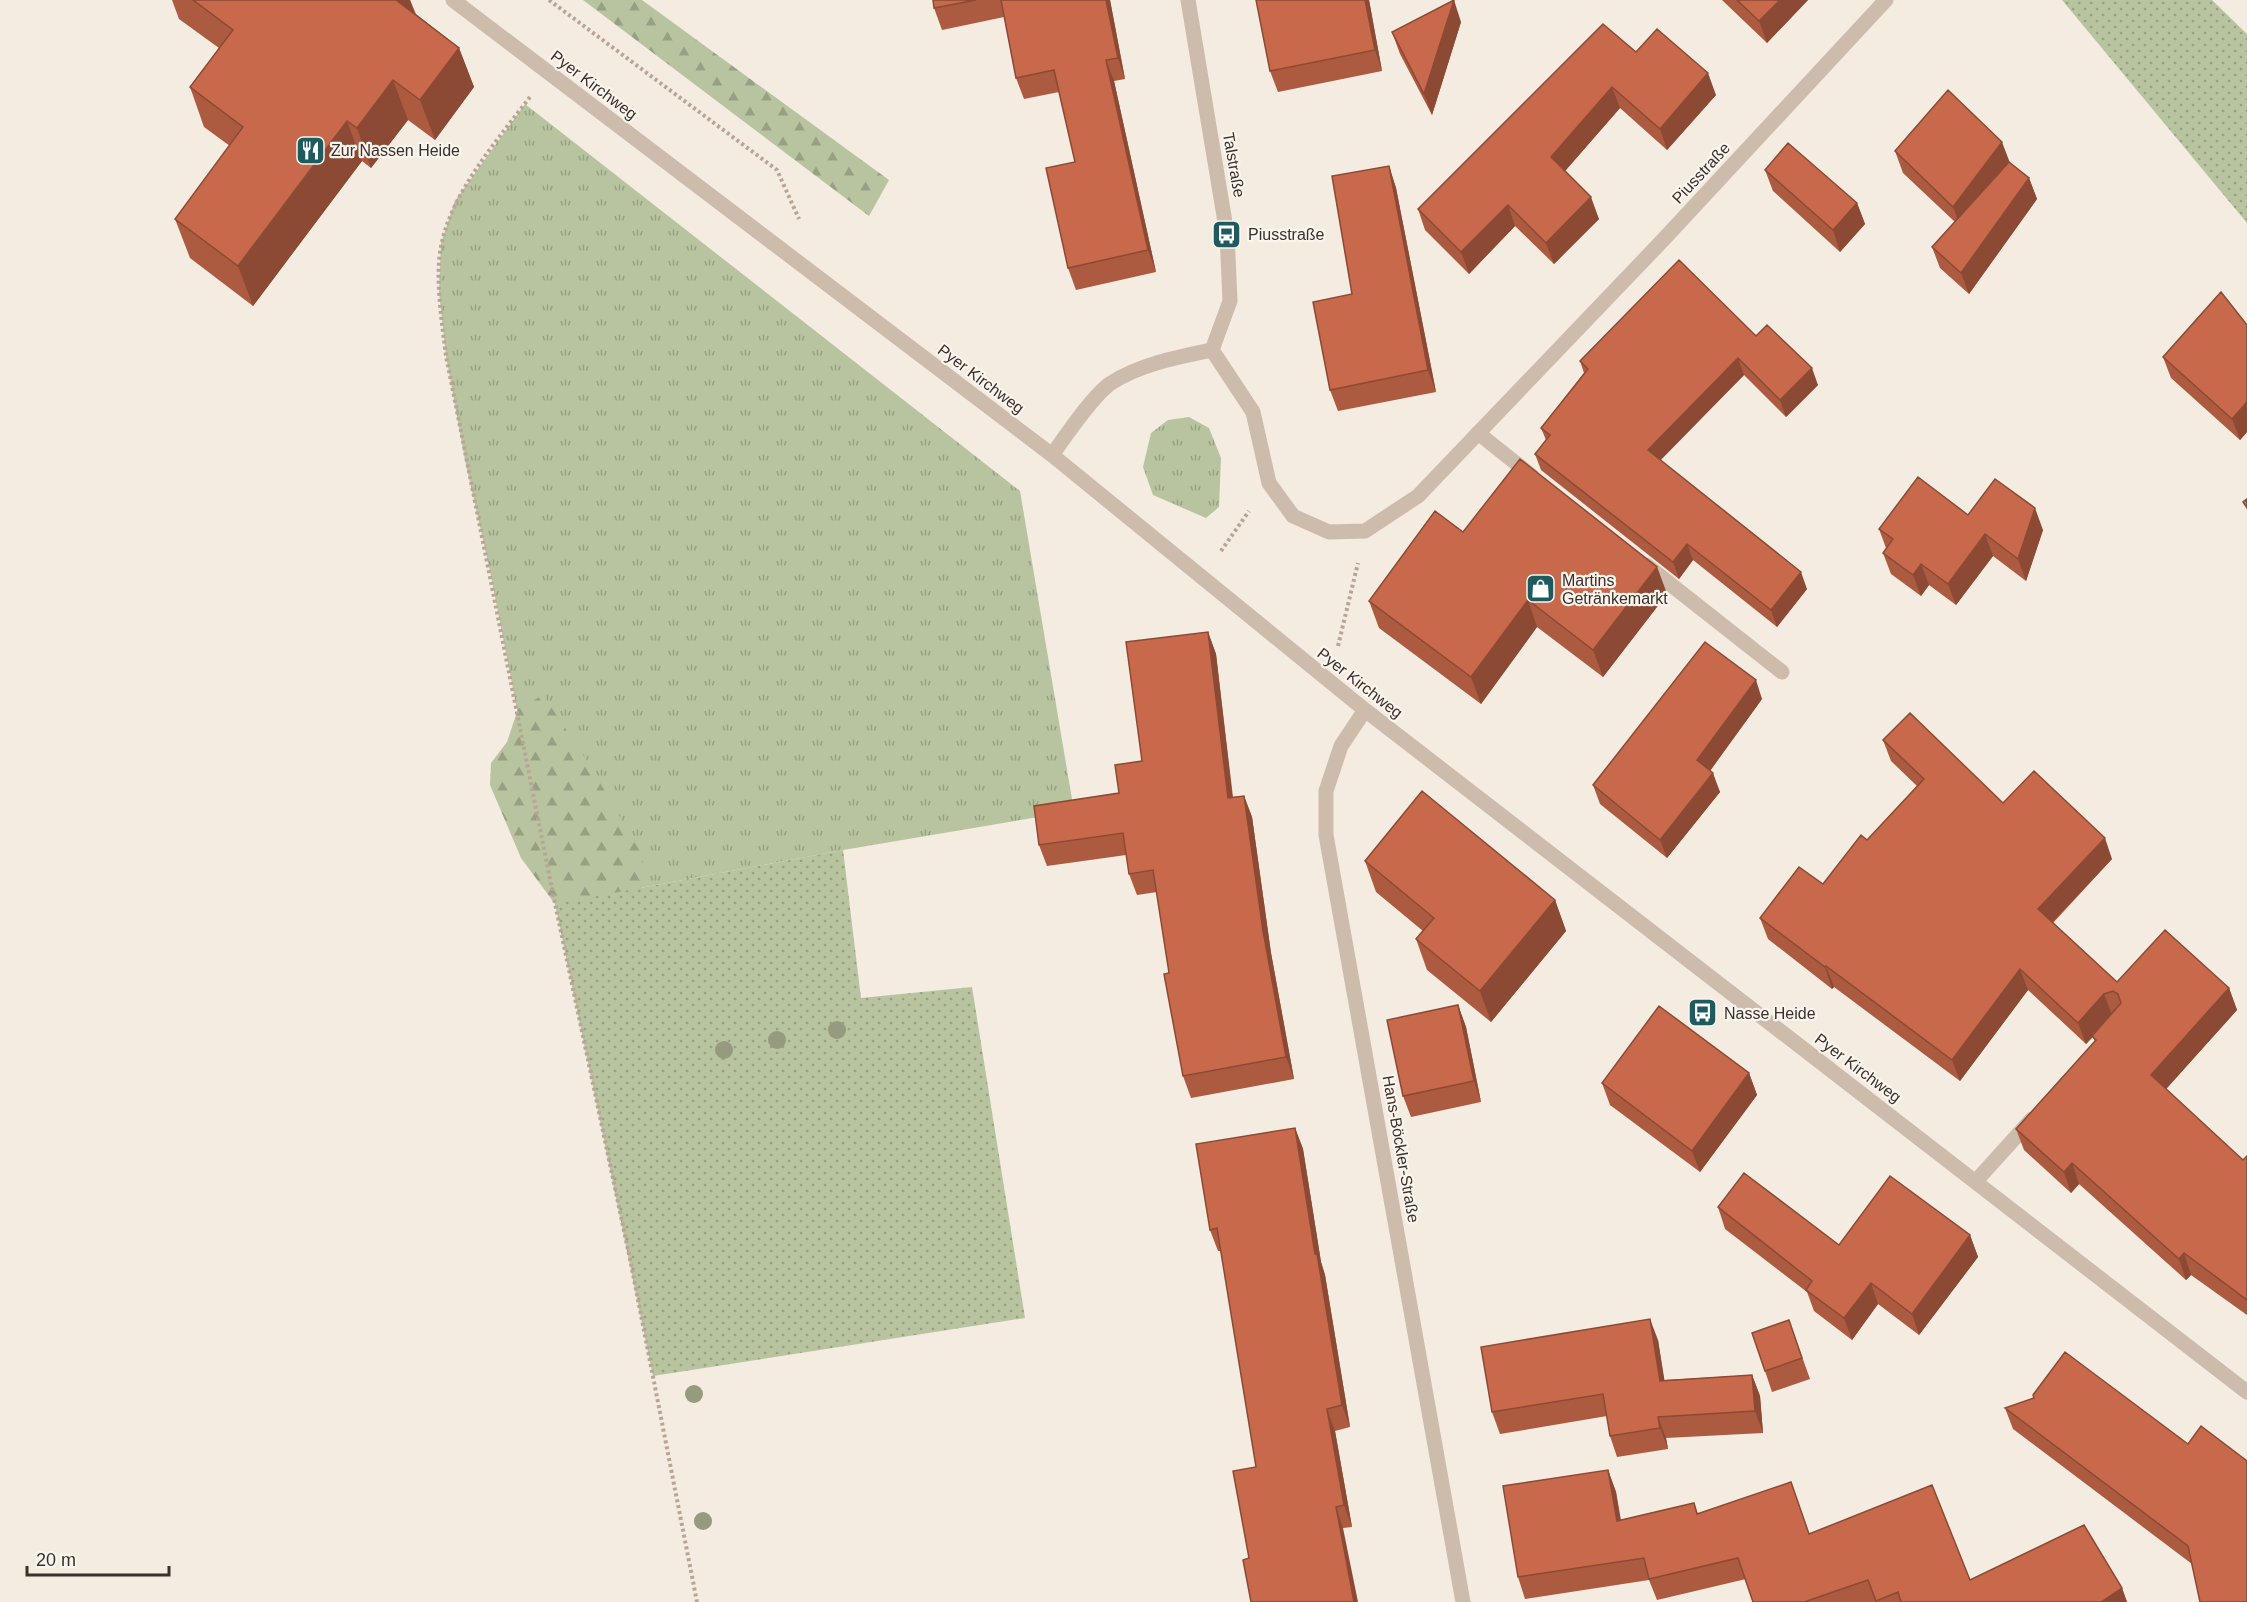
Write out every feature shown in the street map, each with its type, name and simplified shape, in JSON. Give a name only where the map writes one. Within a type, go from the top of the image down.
[{"type":"street","name":"Pyer Kirchweg","points":[[453,0],[1052,455],[1365,710],[2247,1392]]},
{"type":"street","name":"Talstraße","points":[[1188,0],[1227,234],[1230,301],[1212,350]]},
{"type":"street","name":"Piusstraße","points":[[1365,531],[1418,496],[1664,240],[1886,0]]},
{"type":"street","points":[[1052,455],[1085,411],[1110,384],[1159,362],[1212,350],[1253,412],[1269,483],[1293,516],[1329,531],[1365,531]]},
{"type":"street","points":[[1478,433],[1541,482]]},
{"type":"street","points":[[1634,555],[1782,672]]},
{"type":"street","name":"Hans-Böckler-Straße","points":[[1365,710],[1341,746],[1326,791],[1326,835],[1463,1602]]},
{"type":"street","points":[[1976,1181],[2039,1111]]},
{"type":"path","points":[[549,0],[777,170],[801,223]]},
{"type":"path","points":[[549,73],[455,201],[441,243],[439,292],[442,325],[465,460],[490,571],[555,904],[631,1264],[697,1602]]},
{"type":"path","points":[[1202,579],[1269,483]]},
{"type":"path","points":[[1329,681],[1365,531]]},
{"type":"green space","points":[[583,0],[642,0],[889,180],[869,216]]},
{"type":"green space","points":[[2062,0],[2212,0],[2247,34],[2247,223]]},
{"type":"green space","points":[[525,104],[1020,491],[1074,811],[843,850],[555,904],[490,571],[465,460],[446,356],[439,292],[441,243],[455,201]]},
{"type":"green space","points":[[1189,417],[1209,428],[1221,458],[1219,507],[1206,518],[1153,495],[1143,467],[1151,433],[1168,420]]},
{"type":"green space","points":[[543,695],[588,762],[642,855],[642,887],[630,907],[586,920],[555,904],[521,858],[490,785],[491,763],[507,742],[518,709]]},
{"type":"green space","points":[[843,850],[861,998],[972,987],[1025,1318],[653,1376],[555,904]]},
{"type":"building","name":"Zur Nassen Heide","points":[[193,0],[396,0],[459,48],[420,100],[393,80],[357,128],[347,121],[238,266],[175,219],[243,127],[190,87],[233,30]]},
{"type":"building","points":[[933,0],[976,0],[934,8]]},
{"type":"building","points":[[1001,0],[1106,0],[1118,58],[1106,60],[1148,250],[1068,268],[1046,168],[1075,162],[1054,70],[1016,78]]},
{"type":"building","points":[[1256,0],[1365,0],[1375,50],[1270,71]]},
{"type":"building","points":[[1454,0],[1424,94],[1392,32]]},
{"type":"building","points":[[1737,0],[1780,0],[1759,21]]},
{"type":"building","points":[[1603,24],[1636,52],[1657,29],[1708,73],[1660,129],[1612,87],[1551,157],[1591,197],[1546,243],[1508,205],[1461,252],[1418,209]]},
{"type":"building","points":[[1948,90],[2002,142],[1953,207],[1895,151]]},
{"type":"building","points":[[1788,143],[1857,203],[1833,230],[1765,170]]},
{"type":"building","points":[[2009,162],[2029,178],[1961,273],[1932,247]]},
{"type":"building","points":[[1389,166],[1428,370],[1330,390],[1313,302],[1352,294],[1332,176]]},
{"type":"building","points":[[1679,260],[1756,336],[1767,325],[1812,368],[1780,400],[1738,358],[1648,450],[1801,572],[1771,610],[1687,544],[1673,562],[1535,454],[1550,435],[1541,428],[1588,369],[1580,361]]},
{"type":"building","points":[[2221,292],[2247,325],[2247,402],[2232,419],[2163,357]]},
{"type":"building","points":[[1520,459],[1657,567],[1593,650],[1528,600],[1471,677],[1369,601],[1435,511],[1463,532]]},
{"type":"building","points":[[1918,477],[1968,515],[1995,479],[2035,508],[2018,559],[1985,534],[1948,584],[1921,564],[1913,575],[1883,553],[1893,539],[1879,529]]},
{"type":"building","points":[[1208,632],[1228,798],[1244,796],[1263,931],[1286,1057],[1183,1076],[1164,974],[1169,973],[1153,870],[1129,874],[1123,833],[1039,845],[1034,806],[1119,793],[1115,765],[1142,761],[1126,642]]},
{"type":"building","points":[[1705,642],[1756,680],[1697,760],[1713,773],[1660,840],[1593,785]]},
{"type":"building","points":[[1910,713],[2003,803],[2034,771],[2105,838],[2038,909],[2117,982],[2165,930],[2229,988],[2151,1075],[2243,1160],[2247,1156],[2247,1300],[2184,1253],[2179,1259],[2072,1163],[2064,1172],[2016,1129],[2096,1040],[2092,1036],[2121,1003],[2118,994],[2113,991],[2104,994],[2078,1023],[2020,969],[1952,1060],[1760,918],[1799,867],[1823,884],[1861,835],[1867,840],[1924,779],[1883,740]]},
{"type":"building","points":[[1422,791],[1555,900],[1480,991],[1416,939],[1434,918],[1365,861]]},
{"type":"building","points":[[1458,1005],[1474,1081],[1403,1096],[1387,1020]]},
{"type":"building","points":[[1659,1006],[1749,1073],[1692,1151],[1602,1083]]},
{"type":"building","points":[[1295,1128],[1342,1405],[1327,1409],[1344,1505],[1336,1507],[1354,1602],[1251,1602],[1243,1560],[1249,1558],[1233,1471],[1256,1467],[1217,1228],[1210,1230],[1196,1144]]},
{"type":"building","points":[[1744,1173],[1839,1245],[1890,1176],[1970,1235],[1912,1314],[1871,1283],[1844,1318],[1806,1290],[1812,1281],[1718,1207]]},
{"type":"building","points":[[1650,1319],[1660,1381],[1752,1375],[1755,1411],[1658,1417],[1660,1428],[1610,1436],[1603,1394],[1492,1412],[1481,1347]]},
{"type":"building","points":[[1789,1320],[1802,1358],[1765,1371],[1752,1333]]},
{"type":"building","points":[[2065,1352],[2188,1444],[2201,1426],[2247,1461],[2247,1602],[2200,1602],[2188,1546],[2005,1408],[2034,1398],[2033,1395]]},
{"type":"building","points":[[1608,1470],[1617,1521],[1694,1503],[1697,1514],[1791,1482],[1809,1534],[1932,1485],[1970,1580],[2084,1525],[2122,1588],[2101,1602],[1901,1602],[1898,1592],[1876,1601],[1868,1580],[1804,1602],[1753,1602],[1738,1558],[1649,1579],[1644,1558],[1518,1577],[1503,1486]]},
{"type":"place","name":"Zur Nassen Heide","points":[[310,150]]},
{"type":"place","name":"Piusstraße","points":[[1227,234]]},
{"type":"place","name":"Martins Getränkemarkt","points":[[1541,589]]},
{"type":"place","name":"Nasse Heide","points":[[1703,1013]]}]
